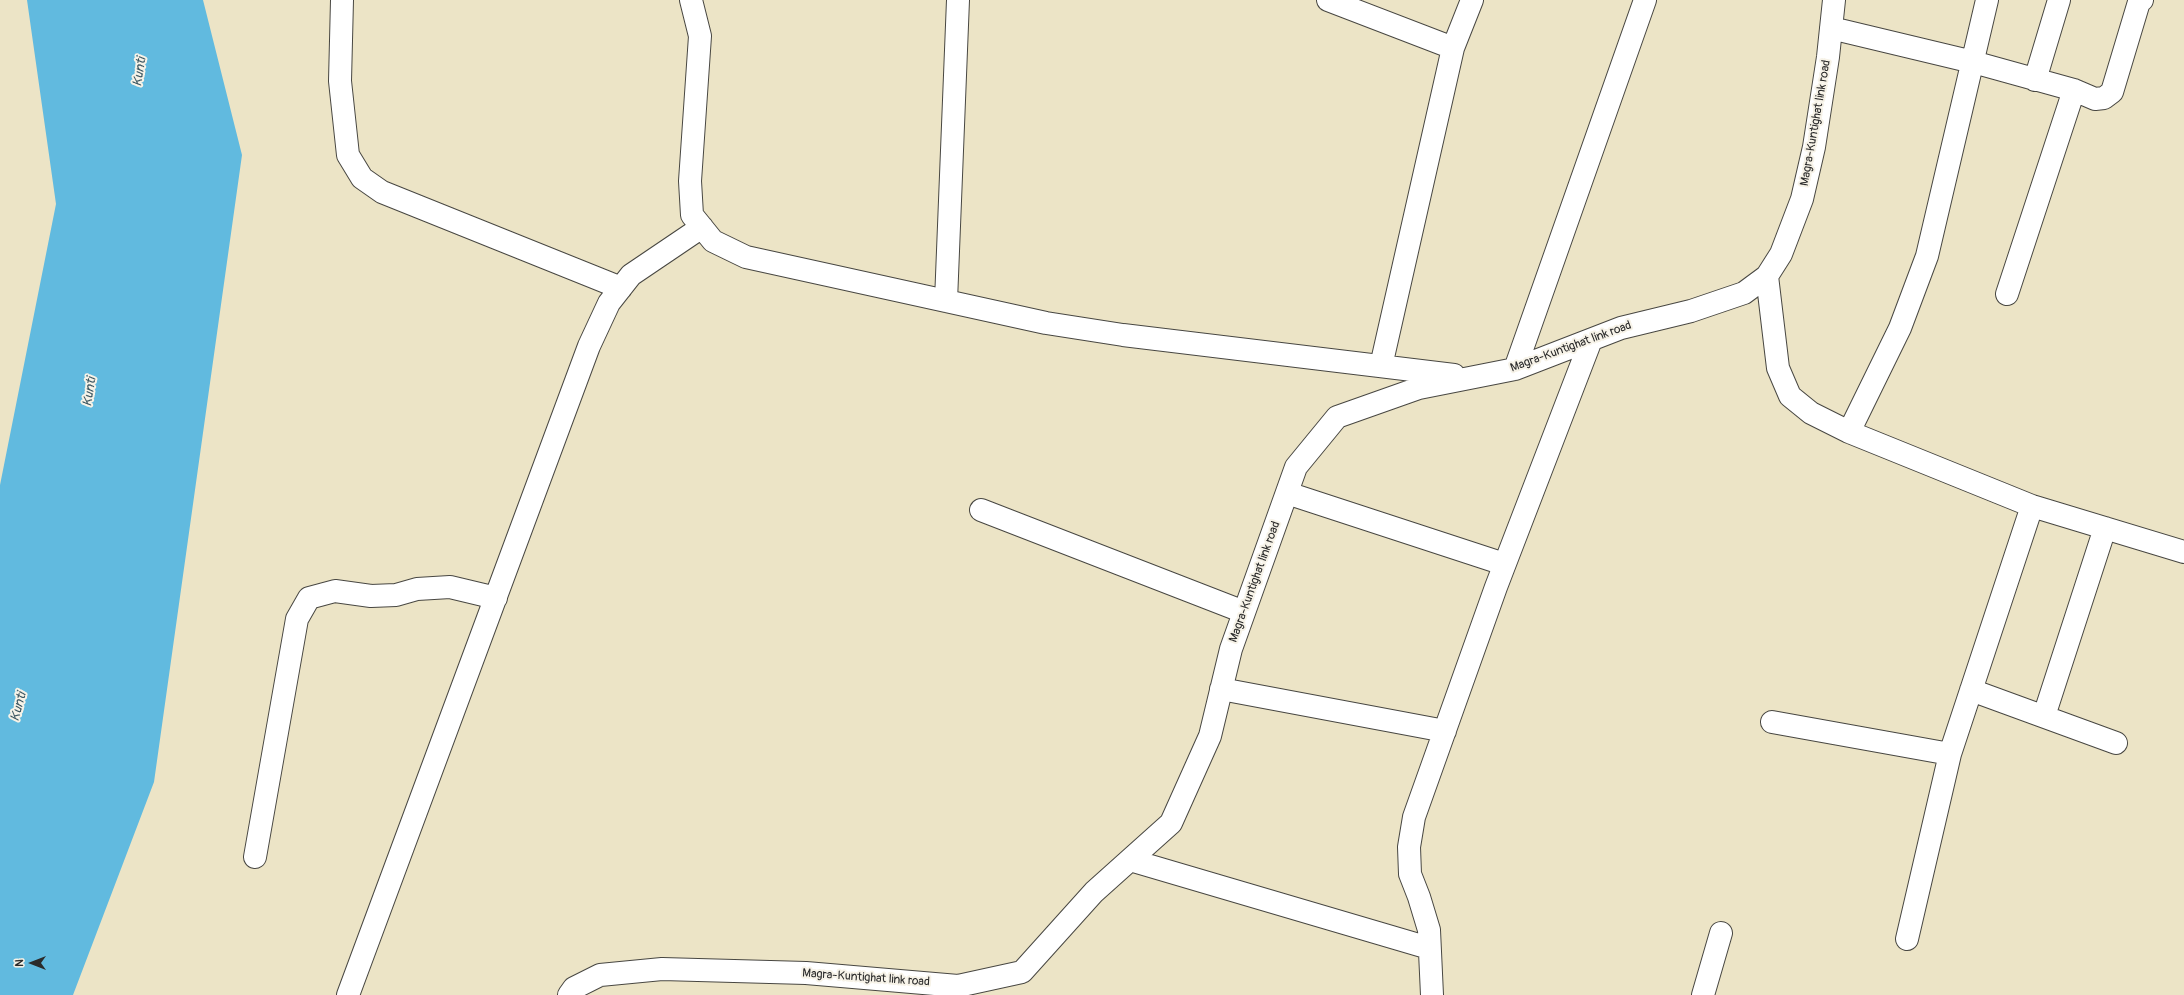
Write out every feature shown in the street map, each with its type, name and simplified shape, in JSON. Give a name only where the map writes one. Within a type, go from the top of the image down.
[{"type":"street","points":[[342,0],[340,81],[348,155],[362,178],[382,192],[621,288]]},
{"type":"street","points":[[690,0],[700,36],[690,181],[692,215],[713,241],[746,257],[1046,323],[1124,336],[1473,378]]},
{"type":"street","points":[[946,301],[958,0]]},
{"type":"street","points":[[1328,0],[1453,48]]},
{"type":"street","points":[[1381,366],[1453,48],[1472,0]]},
{"type":"street","points":[[1515,369],[1645,0]]},
{"type":"street","name":"Magra-Kuntighat link road","points":[[569,995],[574,988],[600,975],[662,969],[806,974],[987,987],[1022,972],[1094,892],[1171,823],[1210,736],[1231,649],[1296,467],[1337,417],[1419,388],[1515,369],[1621,328],[1691,311],[1744,293],[1767,276],[1781,254],[1802,199],[1814,147],[1834,0]]},
{"type":"street","points":[[1849,432],[1900,328],[1927,256],[1987,0]]},
{"type":"street","points":[[2034,80],[2059,0]]},
{"type":"street","points":[[1831,28],[1973,62],[2074,90],[2095,99],[2104,98],[2112,92],[2139,2],[2142,0]]},
{"type":"street","points":[[2007,294],[2074,90]]},
{"type":"street","points":[[348,995],[589,346],[609,303],[631,275],[702,227]]},
{"type":"street","points":[[1767,276],[1778,368],[1790,396],[1811,413],[1849,432],[2032,506],[2184,552]]},
{"type":"street","points":[[1432,995],[1429,930],[1410,874],[1409,848],[1414,817],[1504,564],[1591,340]]},
{"type":"street","points":[[1287,493],[1504,564]]},
{"type":"street","points":[[1907,939],[1950,754],[2032,506]]},
{"type":"street","points":[[980,510],[1244,612]]},
{"type":"street","points":[[2044,716],[2105,528]]},
{"type":"street","points":[[255,857],[298,619],[309,598],[335,592],[372,596],[396,595],[417,589],[450,587],[496,598]]},
{"type":"street","points":[[1221,689],[1445,731]]},
{"type":"street","points":[[1971,690],[2116,743]]},
{"type":"street","points":[[1772,722],[1950,754]]},
{"type":"street","points":[[1130,860],[1429,948]]},
{"type":"street","points":[[1703,995],[1721,933]]},
{"type":"water","name":"Kunti","points":[[27,0],[203,0],[242,155],[154,782],[73,995],[0,995],[0,485],[56,204]]}]
